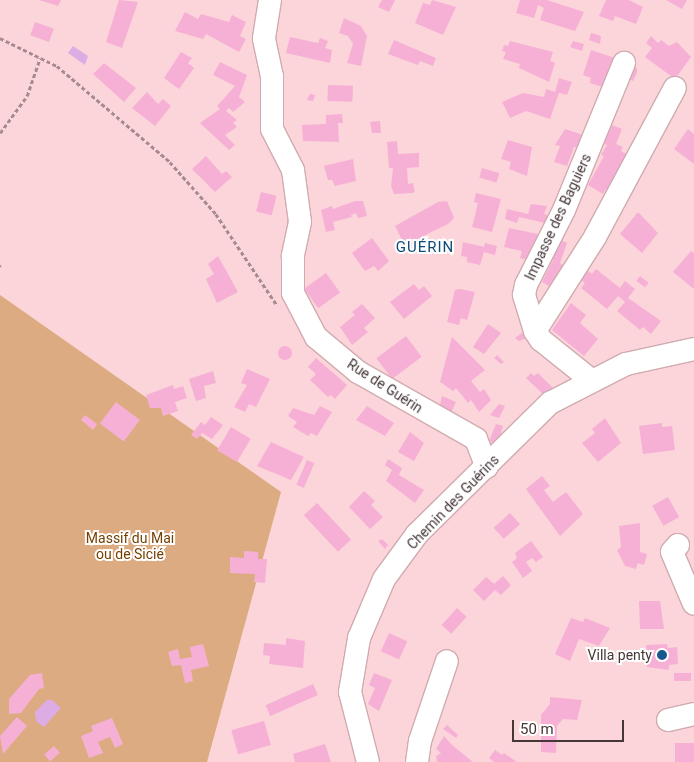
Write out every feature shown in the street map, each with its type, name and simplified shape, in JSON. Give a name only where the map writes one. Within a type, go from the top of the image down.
[{"type":"street","name":"Rue de Guérin","points":[[270,0],[264,39],[272,76],[272,129],[293,170],[300,222],[293,256],[293,293],[316,336],[358,372],[476,439],[487,467]]},
{"type":"street","name":"Impasse des Baguiers","points":[[591,380],[541,340],[535,331],[524,295],[526,285],[564,210],[624,63]]},
{"type":"street","points":[[535,331],[595,237],[675,88]]},
{"type":"street","name":"Chemin des Guérins","points":[[368,762],[350,692],[359,638],[384,579],[406,549],[550,403],[591,380],[626,364],[694,349]]},
{"type":"street","points":[[678,545],[672,552],[694,604]]},
{"type":"street","points":[[417,762],[420,741],[447,661]]},
{"type":"street","points":[[668,720],[694,714]]},
{"type":"path","points":[[0,38],[56,66],[170,162],[216,214],[281,312]]},
{"type":"path","points":[[0,133],[27,96],[40,58]]},
{"type":"green space","name":"Massif du Mai ou de Sicié","points":[[0,295],[281,492],[207,762],[0,762]]},
{"type":"shaded area","points":[[73,46],[88,56],[85,65],[68,53]]},
{"type":"shaded area","points":[[47,700],[52,700],[61,708],[44,727],[36,721],[35,712]]},
{"type":"building","points":[[39,0],[61,0],[58,6]]},
{"type":"building","points":[[119,0],[138,2],[122,48],[106,42]]},
{"type":"building","points":[[382,0],[395,0],[389,12],[378,7]]},
{"type":"building","points":[[432,0],[456,7],[443,35],[415,23],[423,3],[430,5]]},
{"type":"building","points":[[520,0],[547,0],[584,12],[575,31],[540,20],[544,8],[538,5],[534,18],[516,13]]},
{"type":"building","points":[[606,0],[629,0],[643,7],[636,24],[615,16],[613,21],[599,16]]},
{"type":"building","points":[[666,0],[687,0],[682,9]]},
{"type":"building","points":[[185,12],[198,19],[201,14],[229,22],[232,15],[246,22],[240,36],[246,39],[239,52],[206,34],[203,39],[175,31]]},
{"type":"building","points":[[344,18],[361,26],[367,36],[361,66],[347,63],[353,44],[348,36],[339,33]]},
{"type":"building","points":[[35,22],[54,29],[49,42],[30,35]]},
{"type":"building","points":[[591,33],[601,36],[600,44],[589,40]]},
{"type":"building","points":[[651,36],[658,43],[661,40],[669,46],[677,42],[691,57],[675,79],[645,57],[652,48],[646,43]]},
{"type":"building","points":[[290,37],[318,43],[320,38],[328,41],[325,48],[332,50],[330,63],[286,53]]},
{"type":"building","points":[[394,40],[436,58],[433,66],[420,61],[418,65],[388,54]]},
{"type":"building","points":[[510,41],[553,52],[550,61],[555,63],[549,82],[519,68],[520,64],[503,59],[506,52],[502,51],[504,45],[508,46]]},
{"type":"building","points":[[573,41],[584,44],[582,51],[570,47]]},
{"type":"building","points":[[591,50],[615,58],[606,88],[590,83],[591,78],[583,75]]},
{"type":"building","points":[[181,52],[192,58],[188,63],[194,68],[179,89],[164,78]]},
{"type":"building","points":[[220,62],[247,75],[239,97],[245,102],[233,112],[229,108],[226,111],[237,120],[233,123],[237,127],[225,135],[235,145],[229,150],[200,123],[220,109],[217,106],[235,86],[213,75]]},
{"type":"building","points":[[104,63],[136,88],[124,102],[93,74]]},
{"type":"building","points":[[633,66],[637,68],[637,73],[633,81],[626,78]]},
{"type":"building","points":[[559,78],[572,82],[567,95],[559,93],[550,119],[526,111],[510,118],[502,102],[523,93],[544,97],[546,89],[555,92]]},
{"type":"building","points":[[328,85],[353,86],[352,102],[327,101]]},
{"type":"building","points":[[147,92],[158,104],[163,99],[171,106],[155,126],[132,108]]},
{"type":"building","points":[[310,94],[315,95],[313,101],[307,100]]},
{"type":"building","points":[[342,114],[343,123],[338,123],[339,142],[303,141],[302,125],[326,124],[326,115]]},
{"type":"building","points":[[380,121],[381,133],[372,133],[370,122]]},
{"type":"building","points":[[612,125],[622,129],[616,144],[623,147],[621,151],[626,154],[612,180],[615,182],[609,191],[606,189],[603,194],[588,185],[604,156],[601,155],[607,145],[604,144]]},
{"type":"building","points":[[565,129],[583,135],[579,148],[574,147],[567,166],[554,162],[560,146],[555,145]]},
{"type":"building","points":[[688,129],[694,134],[694,164],[674,149]]},
{"type":"building","points":[[508,140],[532,147],[527,176],[509,169],[511,162],[501,159]]},
{"type":"building","points":[[397,141],[398,154],[419,153],[419,167],[407,168],[408,184],[413,183],[415,192],[412,193],[394,194],[391,186],[393,168],[389,168],[387,142]]},
{"type":"building","points":[[206,156],[222,174],[226,171],[232,177],[215,192],[192,169]]},
{"type":"building","points":[[353,159],[356,181],[335,186],[332,180],[328,180],[324,166]]},
{"type":"building","points":[[482,168],[499,173],[497,183],[479,178]]},
{"type":"building","points":[[261,192],[277,196],[272,215],[256,211]]},
{"type":"building","points":[[476,193],[501,199],[492,232],[472,227],[478,203],[474,202]]},
{"type":"building","points":[[355,201],[363,201],[367,216],[358,218],[356,213],[351,215],[352,217],[333,222],[335,230],[326,232],[321,210],[332,206],[333,209]]},
{"type":"building","points":[[447,201],[454,218],[448,224],[413,241],[411,238],[403,242],[395,226],[438,202]]},
{"type":"building","points":[[531,204],[547,206],[544,214],[552,217],[549,224],[519,217],[517,223],[505,219],[507,209],[528,214]]},
{"type":"building","points":[[638,212],[658,233],[642,253],[620,234]]},
{"type":"building","points":[[509,228],[538,234],[531,261],[520,258],[522,251],[504,247]]},
{"type":"building","points":[[556,237],[567,243],[560,263],[566,267],[554,289],[542,282],[553,260],[547,256]]},
{"type":"building","points":[[372,238],[389,261],[378,271],[374,266],[365,271],[352,253]]},
{"type":"building","points":[[463,242],[484,247],[485,243],[497,246],[495,255],[484,252],[480,265],[467,262],[467,257],[461,256]]},
{"type":"building","points":[[691,251],[694,253],[694,289],[673,272]]},
{"type":"building","points":[[218,256],[238,292],[217,303],[206,279],[214,274],[208,264]]},
{"type":"building","points":[[596,269],[620,288],[625,281],[635,289],[628,298],[661,321],[651,334],[643,327],[640,330],[617,311],[625,302],[618,296],[607,309],[581,288],[585,283],[580,279],[587,270],[592,274]]},
{"type":"building","points":[[326,273],[340,292],[318,308],[304,289]]},
{"type":"building","points":[[640,276],[649,283],[645,288],[636,281]]},
{"type":"building","points":[[414,284],[419,290],[424,286],[432,296],[404,319],[390,302]]},
{"type":"building","points":[[455,290],[475,292],[467,320],[461,318],[459,325],[447,322]]},
{"type":"building","points":[[571,303],[586,315],[580,323],[598,339],[584,356],[552,330]]},
{"type":"building","points":[[362,304],[375,318],[364,328],[368,332],[352,345],[340,327],[355,315],[352,312]]},
{"type":"building","points":[[488,324],[501,333],[484,354],[473,347]]},
{"type":"building","points":[[530,327],[531,336],[519,341],[515,338]]},
{"type":"building","points":[[406,336],[422,357],[392,379],[376,358]]},
{"type":"building","points":[[452,337],[485,370],[471,381],[480,392],[484,389],[491,400],[479,412],[471,400],[468,403],[456,388],[453,391],[440,382]]},
{"type":"building","points":[[282,346],[288,346],[292,353],[288,360],[282,360],[278,356],[278,350]]},
{"type":"building","points":[[497,355],[504,362],[501,364],[494,358]]},
{"type":"building","points":[[316,358],[347,385],[335,399],[331,395],[328,397],[310,380],[316,374],[308,367]]},
{"type":"building","points":[[247,369],[270,379],[256,407],[249,404],[245,412],[234,407],[247,385],[241,383]]},
{"type":"building","points":[[213,371],[216,383],[204,386],[206,398],[196,401],[189,379]]},
{"type":"building","points":[[531,373],[534,376],[538,373],[555,390],[545,396],[526,378]]},
{"type":"building","points":[[173,385],[174,389],[183,386],[187,398],[175,402],[178,411],[163,416],[161,408],[150,408],[146,395]]},
{"type":"building","points":[[442,396],[456,402],[450,415],[439,409]]},
{"type":"building","points":[[116,402],[140,420],[124,442],[100,424]]},
{"type":"building","points":[[499,404],[505,406],[499,418],[490,415]]},
{"type":"building","points":[[320,406],[332,412],[317,436],[311,433],[308,436],[293,427],[297,422],[288,416],[293,408],[314,415]]},
{"type":"building","points":[[367,406],[394,423],[385,436],[356,420]]},
{"type":"building","points":[[85,415],[97,424],[93,430],[81,420]]},
{"type":"building","points":[[211,417],[223,425],[212,439],[202,433],[197,439],[191,435],[201,422],[205,425]]},
{"type":"building","points":[[605,418],[621,443],[598,462],[582,443],[595,433],[592,429]]},
{"type":"building","points":[[662,423],[662,427],[672,426],[675,450],[643,454],[639,426]]},
{"type":"building","points":[[496,424],[503,426],[498,444],[489,441]]},
{"type":"building","points":[[231,427],[251,439],[237,462],[217,450]]},
{"type":"building","points":[[410,432],[424,443],[414,461],[398,452]]},
{"type":"building","points":[[271,442],[304,457],[291,480],[257,466]]},
{"type":"building","points":[[388,459],[402,468],[399,475],[424,490],[415,503],[386,481],[392,470],[385,465]]},
{"type":"building","points":[[307,460],[314,463],[304,488],[296,485]]},
{"type":"building","points":[[542,476],[550,486],[544,490],[553,502],[566,492],[583,514],[560,536],[526,489]]},
{"type":"building","points":[[364,491],[375,501],[371,505],[383,517],[370,529],[349,507]]},
{"type":"building","points":[[668,497],[679,517],[663,526],[652,506]]},
{"type":"building","points":[[317,503],[351,540],[338,552],[304,515]]},
{"type":"building","points":[[510,513],[520,524],[504,539],[494,528]]},
{"type":"building","points":[[640,523],[640,552],[647,554],[644,565],[638,563],[636,569],[625,566],[617,550],[621,547],[619,526]]},
{"type":"building","points":[[382,539],[388,545],[385,549],[378,541]]},
{"type":"building","points":[[531,541],[543,557],[536,562],[532,558],[526,562],[532,571],[523,578],[512,562],[517,558],[515,553]]},
{"type":"building","points":[[244,551],[258,552],[258,559],[267,559],[265,583],[254,582],[255,574],[230,573],[230,557],[244,558]]},
{"type":"building","points":[[503,576],[511,585],[501,595],[495,590],[484,601],[473,590],[486,577],[494,584]]},
{"type":"building","points":[[639,601],[660,601],[664,629],[640,629]]},
{"type":"building","points":[[457,608],[467,617],[451,634],[442,625]]},
{"type":"building","points":[[571,618],[583,622],[585,618],[610,628],[599,646],[579,639],[570,661],[555,654]]},
{"type":"building","points":[[389,633],[407,641],[399,659],[381,651]]},
{"type":"building","points":[[286,638],[305,641],[303,668],[269,664],[270,656],[263,655],[264,643],[286,645]]},
{"type":"building","points":[[203,644],[209,666],[191,670],[193,681],[185,683],[181,665],[172,666],[168,652],[178,649],[180,659],[192,657],[190,647]]},
{"type":"building","name":"Villa penty","points":[[667,644],[668,648],[677,647],[678,664],[669,665],[669,670],[647,667],[646,645]]},
{"type":"building","points":[[42,673],[44,688],[39,689],[21,713],[9,714],[9,699],[30,675]]},
{"type":"building","points":[[374,673],[392,680],[379,711],[368,704],[375,688],[369,685]]},
{"type":"building","points":[[674,673],[691,673],[691,681],[674,681]]},
{"type":"building","points":[[313,684],[318,695],[270,716],[265,705]]},
{"type":"building","points":[[550,697],[582,700],[577,720],[563,719],[557,726],[556,753],[541,752],[541,715],[550,704]]},
{"type":"building","points":[[17,717],[27,726],[3,754],[0,736]]},
{"type":"building","points":[[112,718],[123,744],[115,748],[110,737],[98,742],[103,753],[89,758],[81,736],[93,731],[91,726]]},
{"type":"building","points":[[264,721],[271,745],[238,754],[231,730]]},
{"type":"building","points":[[447,725],[458,735],[456,738],[443,729]]},
{"type":"building","points":[[444,736],[473,762],[437,762],[436,756],[441,753],[436,749]]},
{"type":"building","points":[[675,743],[694,743],[694,762],[675,762]]},
{"type":"building","points":[[325,744],[331,762],[295,762],[293,754]]},
{"type":"building","points":[[54,746],[60,753],[50,761],[44,755]]},
{"type":"building","points":[[495,750],[502,755],[504,753],[517,762],[494,762],[489,758]]},
{"type":"place","name":"Villa penty","points":[[662,655]]},
{"type":"district","name":"GUÉRIN","points":[[425,248]]}]
